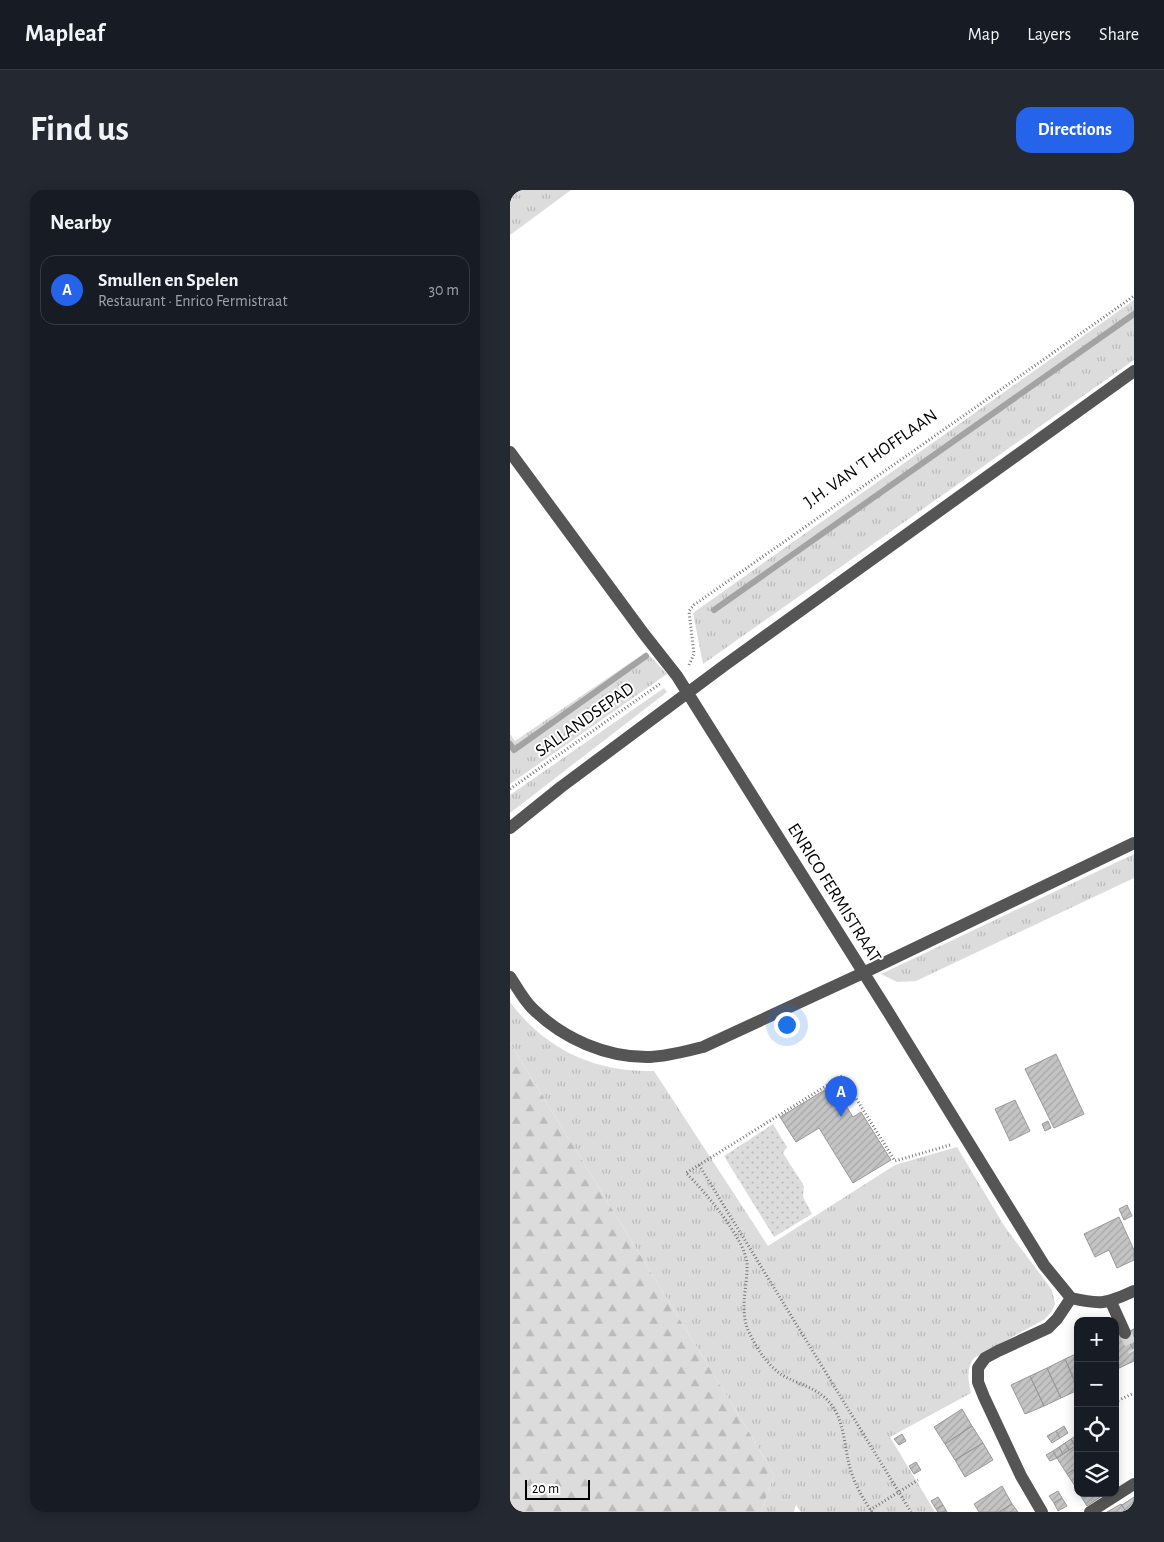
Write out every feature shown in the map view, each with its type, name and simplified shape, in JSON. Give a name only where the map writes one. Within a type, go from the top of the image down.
[{"type":"street","points":[[510,828],[561,787],[687,693],[1134,371]]},
{"type":"street","name":"ENRICO FERMISTRAAT","points":[[510,452],[677,676],[968,1140],[1044,1265],[1072,1298]]},
{"type":"street","points":[[510,976],[532,1008],[573,1039],[592,1048],[624,1056],[650,1057],[675,1054],[703,1046],[863,973],[1134,843]]},
{"type":"street","points":[[1042,1512],[1021,1476],[984,1397],[978,1382],[978,1368],[986,1358],[1048,1328],[1072,1298],[1093,1303],[1112,1302],[1134,1292]]},
{"type":"street","points":[[1112,1302],[1125,1333]]},
{"type":"street","points":[[1090,1512],[1134,1484]]},
{"type":"path","name":"J.H. VAN 'T HOFFLAAN","points":[[677,676],[688,668],[694,654],[689,611],[694,605],[1134,296]]},
{"type":"path","name":"SALLANDSEPAD","points":[[510,789],[664,682],[677,676]]},
{"type":"path","points":[[918,1480],[871,1511],[850,1469],[841,1425],[833,1408],[818,1391],[783,1375],[771,1366],[748,1330],[743,1308],[747,1276],[747,1261],[744,1250],[712,1201],[686,1173],[842,1076],[895,1161],[968,1140]]},
{"type":"path","points":[[699,1164],[911,1512]]},
{"type":"path","points":[[1119,1400],[1134,1392]]},
{"type":"green space","points":[[510,190],[571,190],[510,235]]},
{"type":"green space","points":[[1134,300],[1134,360],[703,664],[693,613]]},
{"type":"green space","points":[[646,652],[667,674],[510,784],[510,734],[515,741]]},
{"type":"green space","points":[[664,688],[667,692],[510,813],[510,795]]},
{"type":"green space","points":[[1134,854],[1134,878],[916,981],[897,982],[881,974]]},
{"type":"green space","points":[[510,1002],[539,1033],[573,1055],[611,1067],[654,1071],[768,1246],[895,1165],[957,1147],[1005,1227],[1052,1290],[1055,1304],[1045,1319],[974,1358],[968,1375],[971,1393],[890,1437],[935,1512],[801,1512],[796,1505],[794,1512],[761,1512],[774,1475],[510,1043]]},
{"type":"green space","points":[[510,1043],[774,1475],[761,1512],[510,1512]]},
{"type":"green space","points":[[773,1124],[787,1147],[783,1153],[804,1186],[803,1197],[812,1214],[774,1237],[724,1156]]},
{"type":"building","points":[[1056,1054],[1084,1114],[1054,1128],[1025,1069]]},
{"type":"building","points":[[833,1085],[853,1117],[861,1112],[891,1160],[853,1183],[819,1128],[796,1142],[780,1117]]},
{"type":"building","points":[[1015,1100],[1030,1131],[1010,1141],[995,1109]]},
{"type":"building","points":[[1048,1121],[1051,1128],[1045,1131],[1042,1124]]},
{"type":"building","points":[[1127,1205],[1132,1216],[1124,1220],[1119,1209]]},
{"type":"building","points":[[1119,1217],[1134,1250],[1134,1260],[1117,1268],[1109,1250],[1095,1257],[1084,1234]]},
{"type":"building","points":[[1134,1329],[1134,1351],[1125,1333]]},
{"type":"building","points":[[1125,1333],[1134,1351],[1134,1361],[1119,1368],[1119,1362],[1119,1336]]},
{"type":"building","points":[[1074,1355],[1074,1378],[1065,1359]]},
{"type":"building","points":[[1065,1359],[1074,1380],[1074,1392],[1061,1398],[1047,1368]]},
{"type":"building","points":[[1047,1368],[1061,1398],[1044,1406],[1030,1376]]},
{"type":"building","points":[[1030,1376],[1044,1406],[1025,1414],[1011,1385]]},
{"type":"building","points":[[962,1409],[972,1426],[945,1444],[934,1427]]},
{"type":"building","points":[[972,1426],[983,1443],[955,1460],[945,1444]]},
{"type":"building","points":[[1064,1426],[1068,1433],[1060,1438],[1056,1431]]},
{"type":"building","points":[[1056,1431],[1060,1438],[1052,1443],[1047,1436]]},
{"type":"building","points":[[902,1434],[906,1441],[899,1445],[894,1439]]},
{"type":"building","points":[[1071,1439],[1074,1447],[1069,1450],[1065,1443]]},
{"type":"building","points":[[983,1443],[993,1460],[965,1477],[955,1460]]},
{"type":"building","points":[[1065,1443],[1069,1450],[1063,1454],[1059,1447]]},
{"type":"building","points":[[1059,1447],[1063,1454],[1057,1458],[1053,1451]]},
{"type":"building","points":[[1074,1447],[1074,1470],[1067,1474],[1057,1458]]},
{"type":"building","points":[[1053,1451],[1057,1458],[1050,1461],[1046,1455]]},
{"type":"building","points":[[916,1462],[921,1470],[914,1474],[909,1466]]},
{"type":"building","points":[[1074,1470],[1074,1484],[1067,1474]]},
{"type":"building","points":[[1002,1486],[1012,1504],[999,1512],[979,1512],[974,1504]]},
{"type":"building","points":[[1058,1491],[1062,1498],[1054,1503],[1049,1496]]},
{"type":"building","points":[[938,1497],[943,1505],[936,1509],[931,1501]]},
{"type":"building","points":[[1081,1497],[1100,1497],[1087,1506]]},
{"type":"building","points":[[1134,1497],[1134,1512],[1126,1512],[1121,1504]]},
{"type":"building","points":[[1062,1498],[1067,1506],[1058,1511],[1054,1503]]},
{"type":"building","points":[[1012,1504],[1018,1512],[999,1512]]},
{"type":"building","points":[[1121,1504],[1126,1512],[1107,1512]]},
{"type":"building","points":[[943,1505],[947,1512],[938,1512],[936,1509]]},
{"type":"waterway","points":[[714,610],[1134,314]]},
{"type":"waterway","points":[[510,744],[514,750],[646,656]]},
{"type":"tunnel","points":[[1125,1333],[1134,1351]]},
{"type":"place","name":"Smullen en Spelen","points":[[841,1117]]}]
